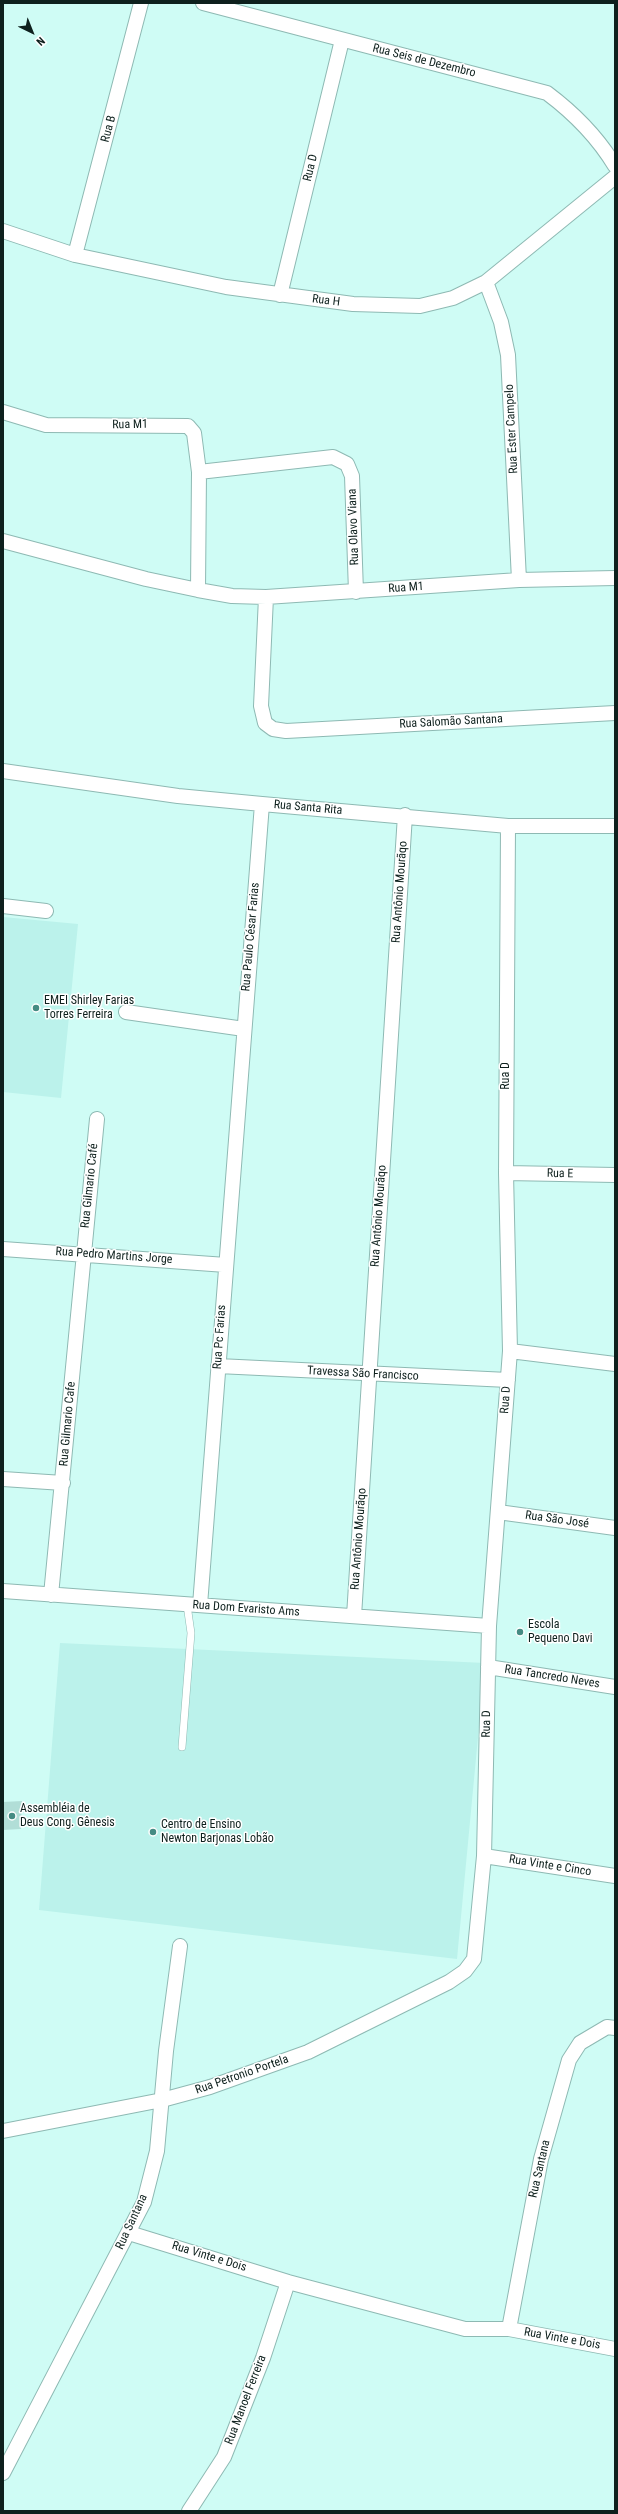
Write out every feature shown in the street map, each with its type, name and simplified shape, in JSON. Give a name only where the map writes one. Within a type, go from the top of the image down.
[{"type":"street","name":"Rua B","points":[[75,255],[141,3]]},
{"type":"street","name":"Rua Seis de Dezembro","points":[[203,3],[547,93],[574,114],[602,145],[615,166]]},
{"type":"street","name":"Rua D","points":[[280,295],[342,40]]},
{"type":"street","name":"Rua H","points":[[3,231],[75,255],[226,287],[353,304],[420,306],[454,298],[486,282],[615,177]]},
{"type":"street","name":"Rua Ester Campelo","points":[[486,282],[501,322],[508,355],[519,580]]},
{"type":"street","name":"Rua M1","points":[[3,412],[46,425],[188,426],[194,433],[198,472],[198,590]]},
{"type":"street","name":"Rua Olavo Viana","points":[[198,472],[333,457],[346,464],[352,476],[356,592]]},
{"type":"street","name":"Rua M1","points":[[3,541],[146,579],[232,596],[266,597],[519,580],[615,578]]},
{"type":"street","name":"Rua Salomão Santana","points":[[266,597],[262,716],[265,723],[273,729],[286,731],[615,713]]},
{"type":"street","name":"Rua Santa Rita","points":[[3,772],[178,796],[405,815],[508,826],[615,826]]},
{"type":"street","name":"Rua Paulo César Farias","points":[[241,1070],[262,804]]},
{"type":"street","name":"Rua Antônio Mourãqo","points":[[354,1616],[405,815]]},
{"type":"street","name":"Rua D","points":[[465,1971],[475,1954],[484,1856],[489,1626],[510,1351],[506,1173],[508,826]]},
{"type":"street","points":[[3,906],[46,911]]},
{"type":"street","points":[[126,1012],[244,1030]]},
{"type":"street","name":"Rua Pc Farias","points":[[193,1605],[218,1366],[241,1070]]},
{"type":"street","name":"Rua Gilmario Café","points":[[82,1254],[97,1119]]},
{"type":"street","name":"Rua E","points":[[506,1173],[615,1175]]},
{"type":"street","name":"Rua Pedro Martins Jorge","points":[[3,1248],[226,1265]]},
{"type":"street","name":"Rua Gilmario Cafe","points":[[51,1595],[63,1483],[82,1254]]},
{"type":"street","points":[[510,1351],[615,1364]]},
{"type":"street","name":"Travessa São Francisco","points":[[218,1366],[508,1380]]},
{"type":"street","points":[[3,1479],[63,1483]]},
{"type":"street","name":"Rua São José","points":[[498,1512],[615,1528]]},
{"type":"street","name":"Rua Dom Evaristo Ams","points":[[3,1591],[489,1626]]},
{"type":"street","name":"Rua Tancredo Neves","points":[[488,1667],[615,1687]]},
{"type":"street","name":"Rua Vinte e Cinco","points":[[484,1856],[615,1876]]},
{"type":"street","name":"Rua Santana","points":[[3,2473],[129,2234],[144,2202],[152,2178],[157,2151],[180,1946]]},
{"type":"street","name":"Rua Petronio Portela","points":[[3,2131],[162,2100],[210,2087],[308,2052],[449,1982],[465,1971]]},
{"type":"street","name":"Rua Santana","points":[[508,2330],[541,2159],[569,2060],[580,2043],[611,2027]]},
{"type":"street","name":"Rua Vinte e Dois","points":[[129,2234],[288,2282],[465,2329],[508,2330],[615,2349]]},
{"type":"street","name":"Rua Manoel Ferreira","points":[[188,2511],[224,2457],[262,2358],[288,2282]]},
{"type":"lane","points":[[182,1747],[193,1605]]},
{"type":"shaded area","name":"EMEI Shirley Farias Torres Ferreira","points":[[3,917],[78,924],[61,1098],[3,1092]]},
{"type":"shaded area","points":[[60,1643],[485,1663],[457,1959],[39,1910]]},
{"type":"building","name":"Assembléia de Deus Cong. Gênesis","points":[[22,1801],[21,1829],[3,1830],[3,1802]]},
{"type":"place","name":"EMEI Shirley Farias Torres Ferreira","points":[[36,1008]]},
{"type":"place","name":"Escola Pequeno Davi","points":[[520,1632]]},
{"type":"place","name":"Assembléia de Deus Cong. Gênesis","points":[[12,1816]]},
{"type":"place","name":"Centro de Ensino Newton Barjonas Lobão","points":[[153,1832]]}]
